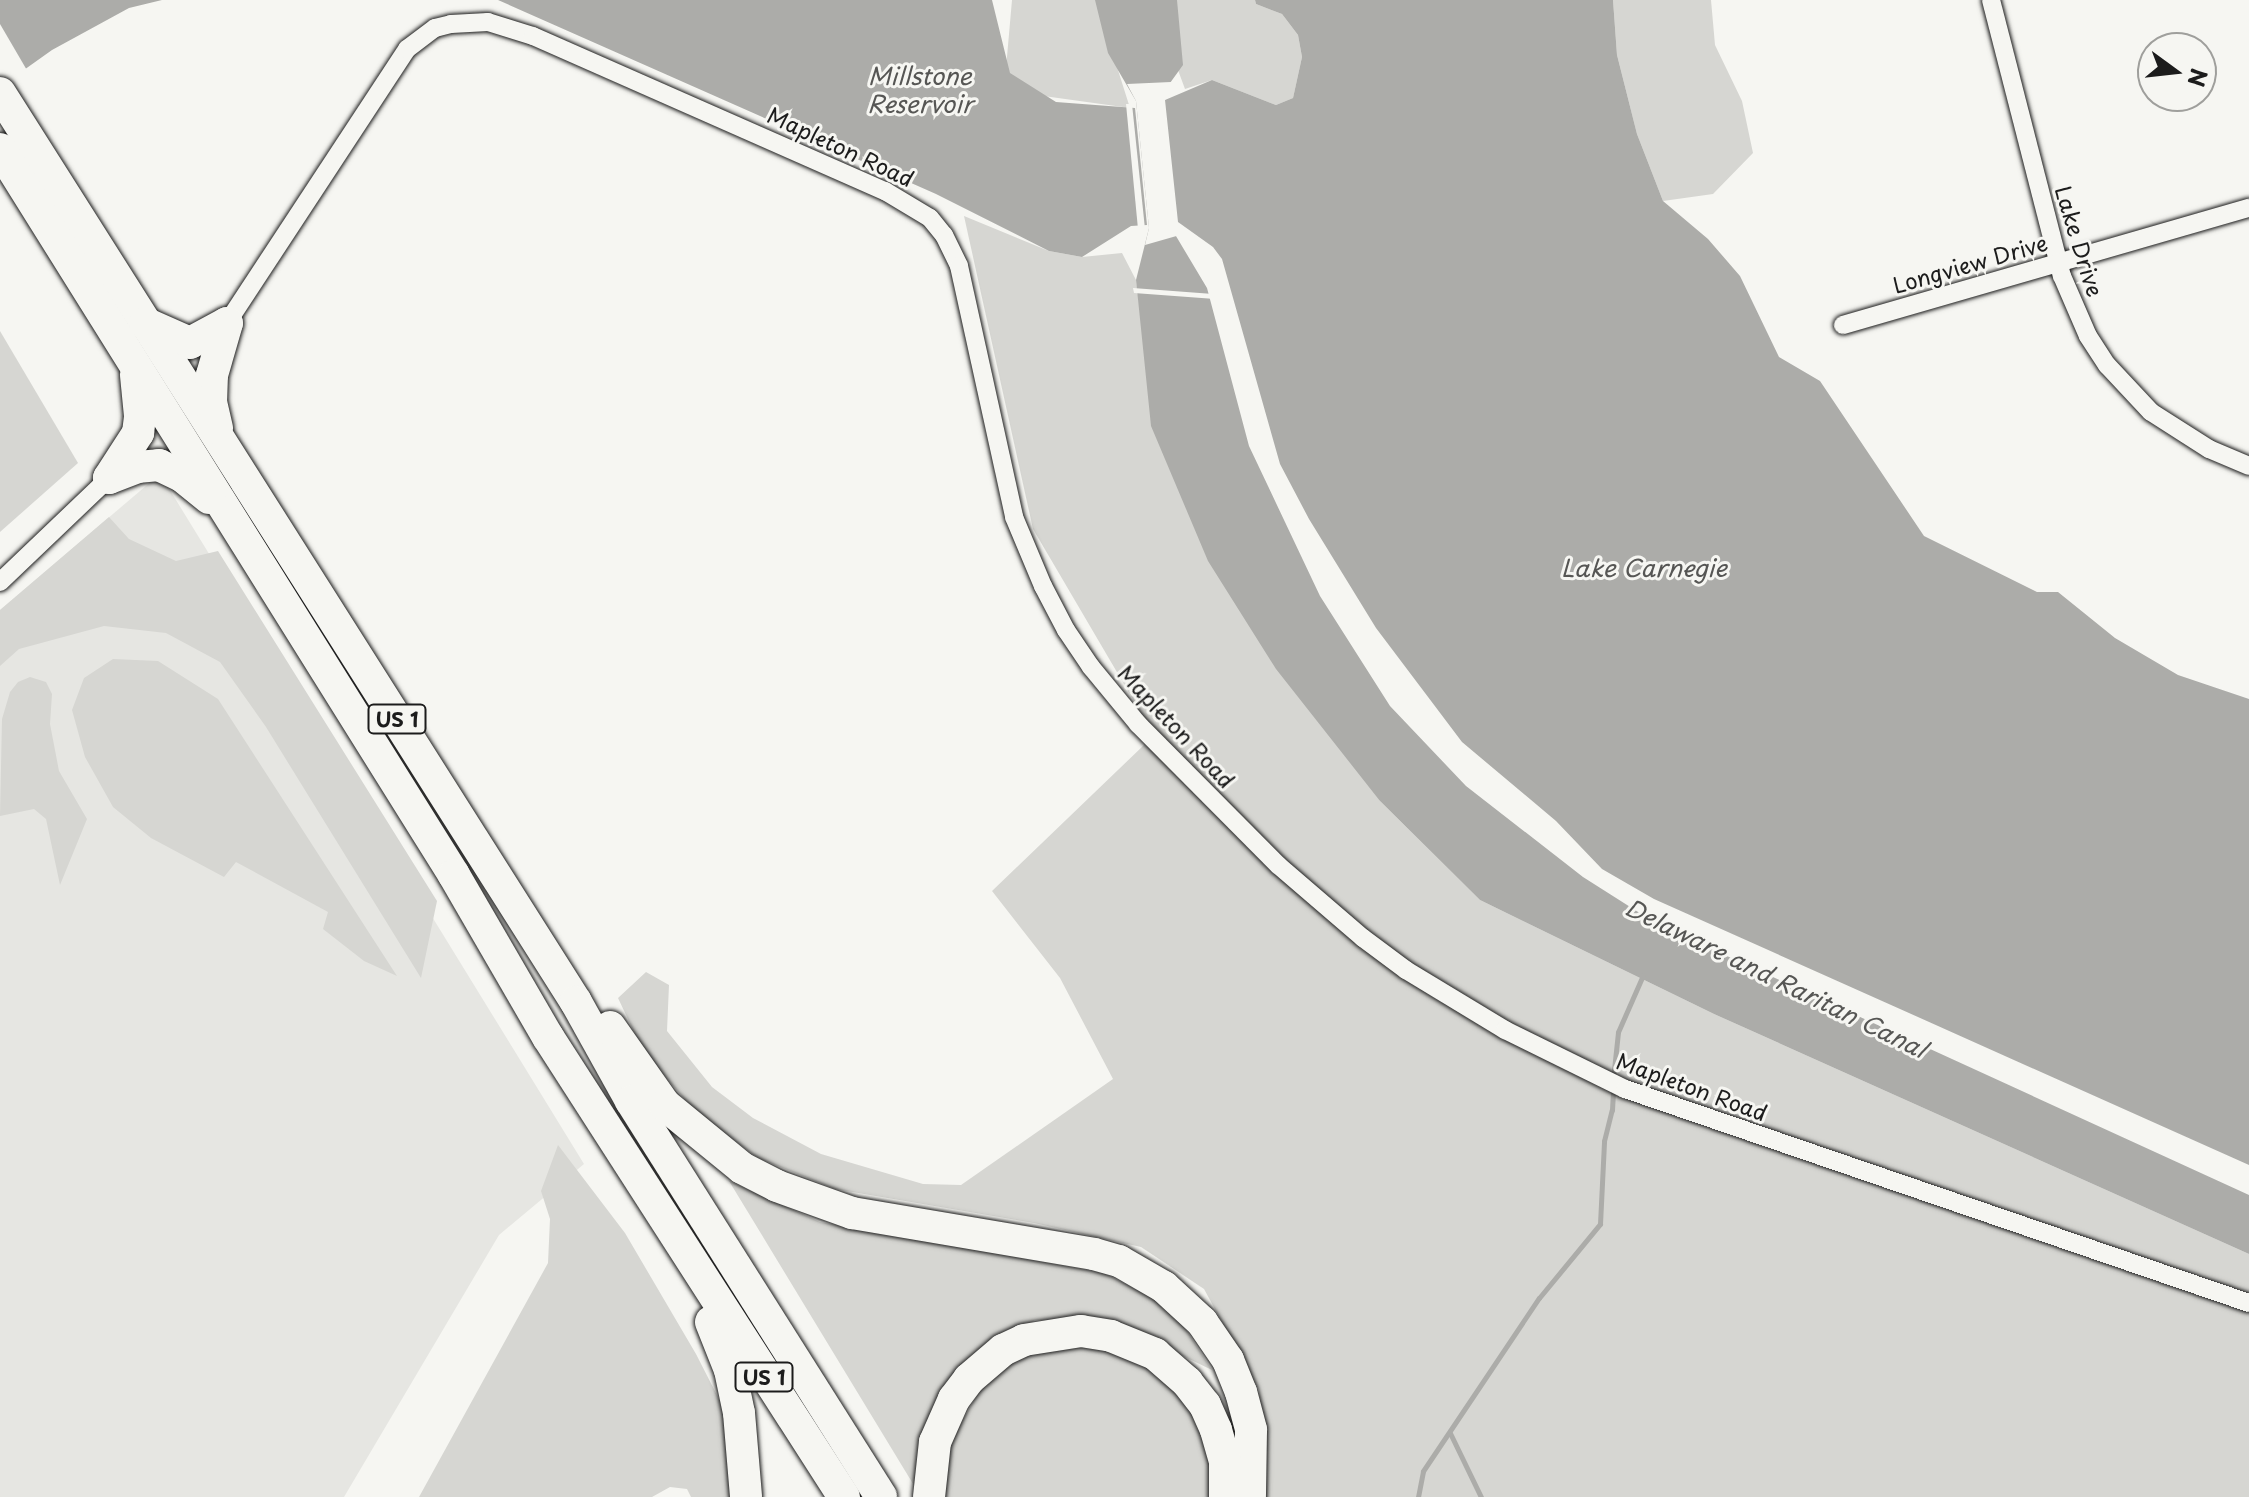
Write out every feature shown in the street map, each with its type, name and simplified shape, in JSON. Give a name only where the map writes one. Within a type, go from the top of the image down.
[{"type":"highway","name":"US 1","points":[[2,96],[576,1002],[631,1101],[881,1497]]},
{"type":"highway","name":"US 1","points":[[7,162],[231,516],[686,1256],[844,1497]]},
{"type":"highway","points":[[143,322],[190,343],[227,323]]},
{"type":"highway","points":[[219,435],[211,403],[212,375],[227,323]]},
{"type":"highway","points":[[109,478],[139,425],[135,368]]},
{"type":"highway","points":[[109,478],[151,464],[171,469],[231,516]]},
{"type":"highway","points":[[576,1002],[601,1014],[665,1105],[742,1168],[777,1186],[852,1213],[1094,1254],[1119,1261],[1164,1287],[1202,1322],[1228,1360],[1251,1430],[1250,1497]]},
{"type":"highway","points":[[686,1256],[691,1282],[730,1370],[747,1466],[746,1497]]},
{"type":"highway","points":[[929,1497],[935,1442],[954,1399],[969,1379],[1003,1350],[1024,1340],[1081,1331],[1111,1336],[1155,1354],[1187,1382],[1205,1405],[1216,1430],[1225,1462],[1225,1497]]},
{"type":"street","name":"Lake Drive","points":[[1991,0],[2059,263],[2088,336],[2129,391],[2179,432],[2249,466]]},
{"type":"street","name":"Mapleton Road","points":[[227,323],[394,67],[421,37],[451,24],[488,22],[533,36],[909,204],[930,218],[944,235],[959,266],[1004,480],[1026,549],[1066,630],[1116,700],[1278,865],[1363,938],[1454,1000],[1594,1076],[1625,1089],[2249,1303]]},
{"type":"street","name":"Longview Drive","points":[[1843,325],[2249,208]]},
{"type":"street","points":[[0,582],[109,478]]},
{"type":"shaded area","points":[[1012,0],[1255,0],[1256,4],[1282,14],[1298,35],[1302,57],[1293,98],[1276,105],[1212,80],[1185,89],[1175,62],[1117,67],[1130,108],[1022,93],[1006,68]]},
{"type":"shaded area","points":[[1613,0],[1711,0],[1715,45],[1742,101],[1753,153],[1713,194],[1663,201],[1637,134],[1617,55]]},
{"type":"shaded area","points":[[964,216],[1049,251],[1082,257],[1122,253],[1136,280],[1140,311],[1380,801],[1480,900],[1714,1014],[2249,1254],[2249,1497],[1266,1497],[1259,1390],[1204,1289],[1141,1247],[1034,1223],[835,1189],[758,1158],[695,1111],[643,1051],[618,998],[646,972],[669,985],[667,1031],[712,1087],[753,1118],[821,1154],[923,1184],[961,1185],[1113,1079],[1060,978],[992,891],[1144,745],[1138,708],[1033,529]]},
{"type":"shaded area","points":[[0,331],[78,463],[0,532]]},
{"type":"shaded area","points":[[160,474],[584,1164],[499,1235],[344,1497],[0,1497],[0,610]]},
{"type":"shaded area","points":[[109,517],[129,539],[176,561],[218,551],[437,901],[421,978],[266,727],[220,662],[166,633],[104,626],[19,649],[0,666],[0,610]]},
{"type":"shaded area","points":[[113,659],[158,661],[218,699],[397,976],[364,961],[323,929],[328,912],[236,862],[224,877],[151,838],[113,807],[85,757],[72,710],[84,678]]},
{"type":"shaded area","points":[[30,677],[46,682],[52,694],[50,724],[59,771],[87,819],[60,885],[46,819],[34,809],[0,816],[2,719],[10,692],[18,682]]},
{"type":"shaded area","points":[[558,1145],[625,1233],[721,1403],[735,1456],[735,1497],[691,1497],[687,1489],[670,1487],[652,1497],[419,1497],[548,1263],[550,1219],[541,1191]]},
{"type":"shaded area","points":[[729,1181],[820,1222],[1104,1273],[1172,1308],[1212,1370],[1108,1320],[1035,1320],[967,1362],[921,1497]]},
{"type":"shaded area","points":[[1091,1342],[1153,1363],[1200,1421],[1214,1487],[1210,1497],[944,1497],[952,1439],[997,1360]]},
{"type":"water","points":[[0,0],[162,0],[129,8],[52,50],[0,87]]},
{"type":"water","name":"Millstone Reservoir","points":[[498,0],[992,0],[1010,73],[1056,102],[1135,108],[1147,225],[1131,226],[1082,257],[1049,251],[936,194]]},
{"type":"water","points":[[1095,0],[1177,0],[1183,65],[1157,101],[1170,226],[1207,288],[1249,446],[1320,596],[1390,706],[1466,786],[1583,877],[1657,924],[2249,1195],[2249,1254],[1714,1014],[1480,900],[1380,801],[1276,669],[1208,561],[1151,426],[1136,280],[1149,228],[1136,101],[1108,53]]},
{"type":"water","name":"Lake Carnegie","points":[[1255,0],[1613,0],[1617,55],[1637,134],[1663,201],[1708,239],[1740,276],[1779,357],[1820,381],[1924,536],[2037,592],[2058,592],[2115,638],[2178,675],[2249,699],[2249,1165],[1654,899],[1602,869],[1556,821],[1462,742],[1376,628],[1309,519],[1280,464],[1222,259],[1213,247],[1178,222],[1165,100],[1212,80],[1276,105],[1293,98],[1302,57],[1298,35],[1282,14],[1256,4]]},
{"type":"pier","points":[[0,24],[28,72],[0,91]]},
{"type":"pier","points":[[1171,82],[1173,85],[1165,95],[1172,92],[1164,101],[1176,223],[1181,229],[1174,223],[1161,104],[1174,225],[1180,235],[1145,245],[1149,228],[1136,101],[1127,84]]},
{"type":"pier","points":[[1126,104],[1132,104],[1145,229],[1138,229]]},
{"type":"pier","points":[[1133,288],[1213,294],[1215,299],[1134,293]]},
{"type":"waterway","points":[[1613,1079],[1618,1032],[1643,975]]},
{"type":"waterway","points":[[1418,1497],[1423,1471],[1539,1298],[1600,1224],[1604,1141],[1612,1110],[1613,1089]]},
{"type":"waterway","points":[[1450,1433],[1481,1497]]},
{"type":"water label","name":"Delaware and Raritan Canal","points":[[1776,978]]}]
